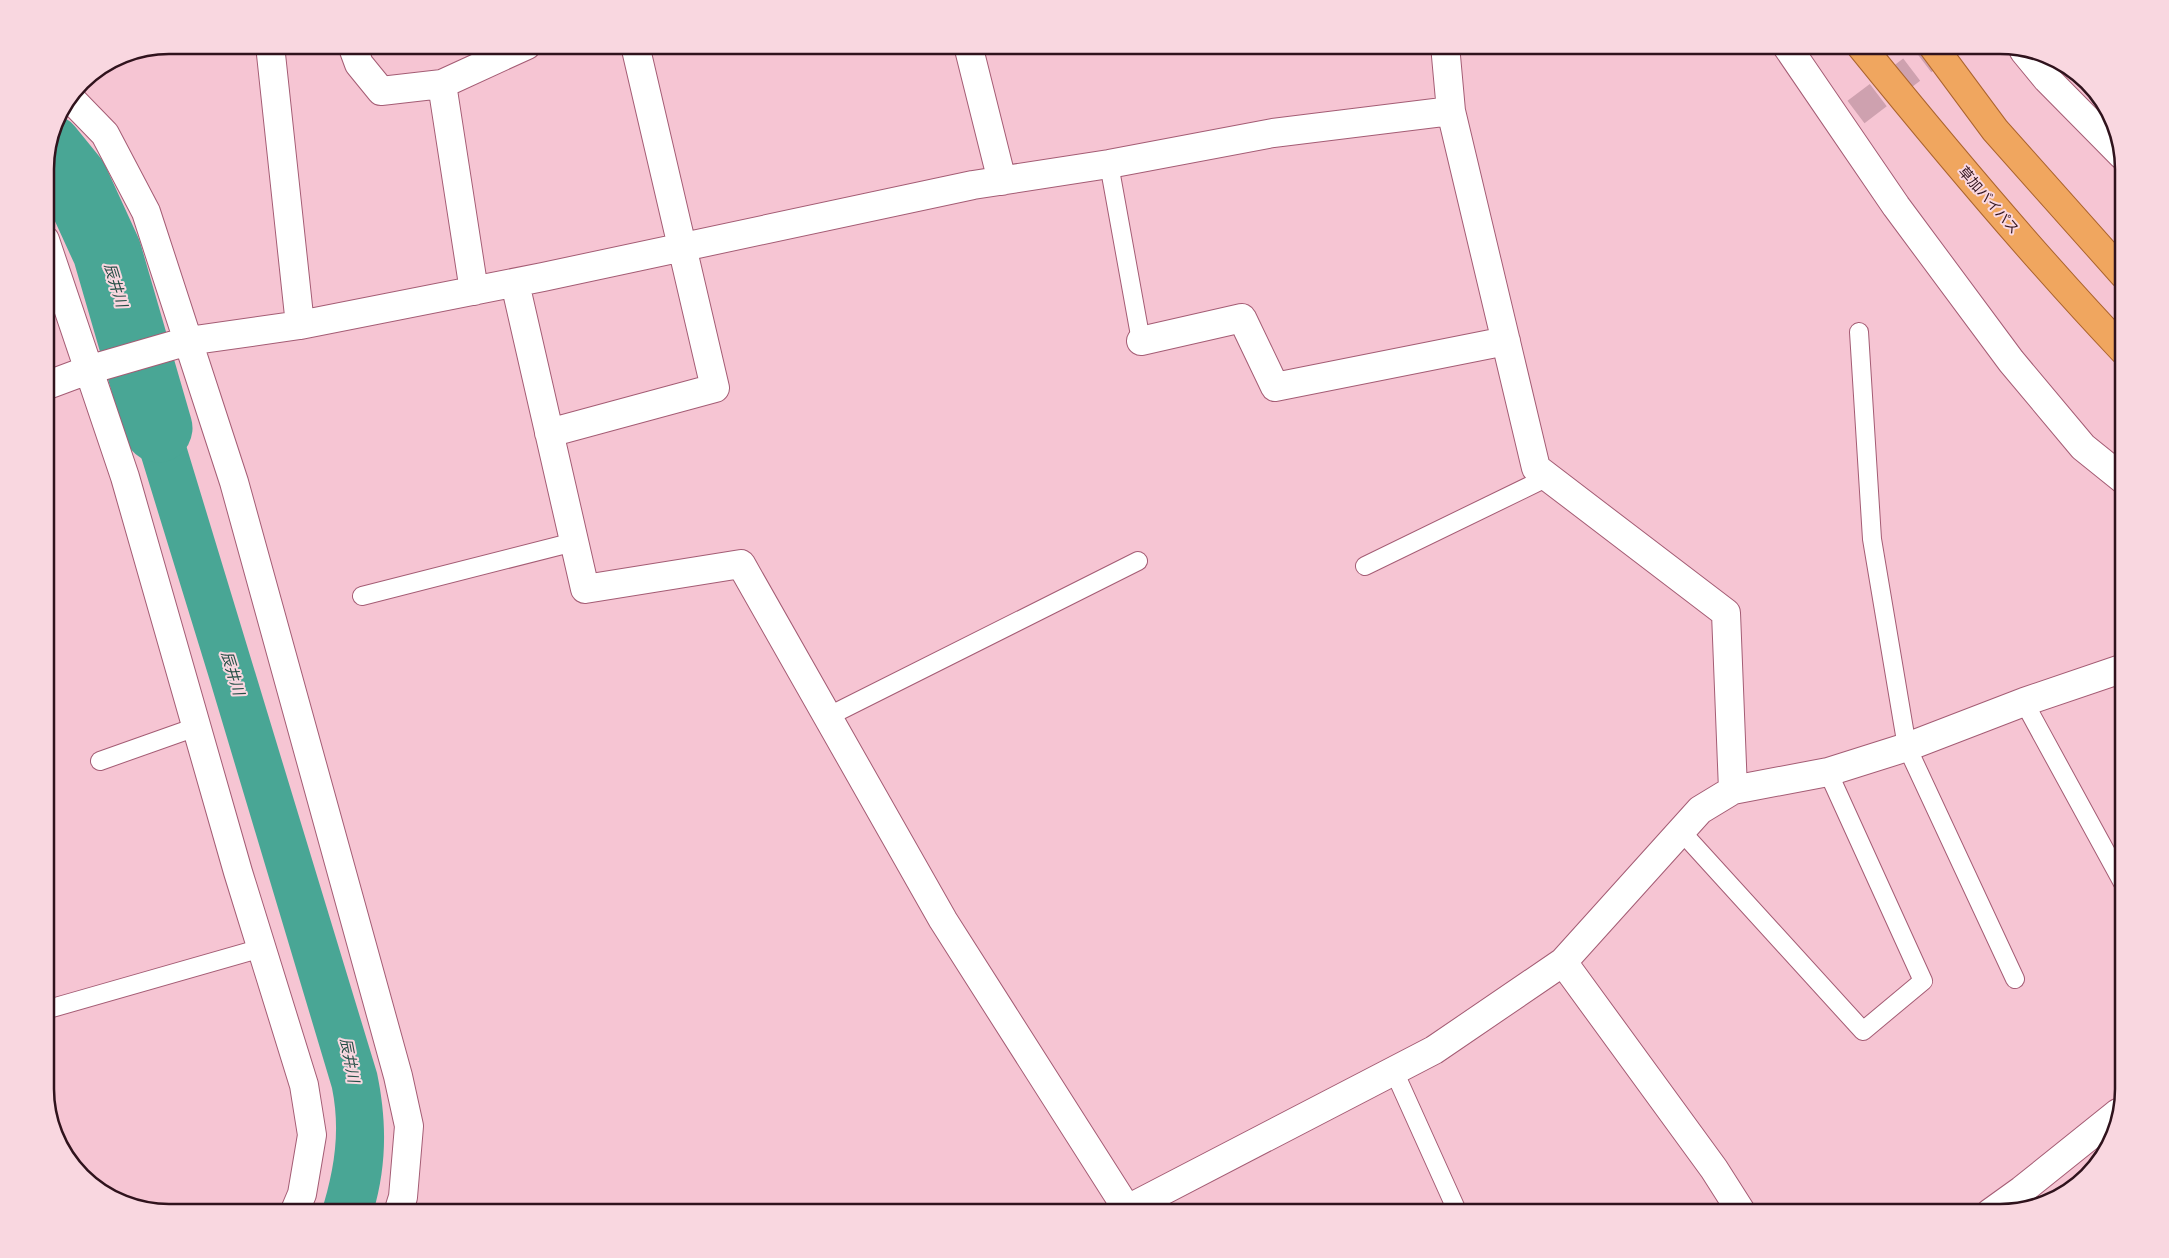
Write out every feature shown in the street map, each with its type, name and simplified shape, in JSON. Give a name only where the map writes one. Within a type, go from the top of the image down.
[{"type":"highway","name":"草加バイパス","points":[[1867,54],[1959,167],[2115,341]]},
{"type":"highway","points":[[1939,54],[1995,130],[2115,266]]},
{"type":"street","points":[[271,54],[300,326]]},
{"type":"street","points":[[355,54],[359,64],[381,91],[442,84],[507,54]]},
{"type":"street","points":[[549,433],[715,388],[637,54]]},
{"type":"street","points":[[970,54],[1002,181]]},
{"type":"street","points":[[1446,54],[1451,111],[1536,468],[1726,613],[1733,790]]},
{"type":"street","points":[[1794,54],[1848,117],[1896,206],[2011,361],[2082,447],[2115,473]]},
{"type":"street","points":[[2030,58],[2047,79],[2113,146]]},
{"type":"street","points":[[442,84],[474,291]]},
{"type":"street","points":[[75,103],[105,134],[146,212],[180,343],[234,482],[398,1076],[409,1126],[401,1204]]},
{"type":"street","points":[[54,383],[94,368],[180,343],[300,326],[1002,181],[1109,164],[1273,133],[1451,111]]},
{"type":"street","points":[[54,264],[94,368],[196,727],[304,1085],[312,1135],[302,1194],[298,1204]]},
{"type":"street","points":[[515,283],[585,589],[741,564],[943,920],[1119,1204]]},
{"type":"street","points":[[1141,341],[1242,318],[1276,386],[1506,341]]},
{"type":"street","points":[[1137,1204],[1434,1050],[1563,962],[1680,830],[1700,810],[1733,790],[1828,772],[1907,747],[2024,702],[2115,671]]},
{"type":"street","points":[[1563,962],[1714,1169],[1736,1204]]},
{"type":"street","points":[[2003,1204],[2108,1127]]},
{"type":"lane","points":[[1109,164],[1141,341]]},
{"type":"lane","points":[[1859,332],[1872,539],[1907,747],[2015,979]]},
{"type":"lane","points":[[1365,566],[1548,477]]},
{"type":"lane","points":[[362,596],[574,542]]},
{"type":"lane","points":[[827,717],[1138,561]]},
{"type":"lane","points":[[2024,702],[2115,869]]},
{"type":"lane","points":[[100,761],[196,727]]},
{"type":"lane","points":[[1680,830],[1862,1031],[1923,982],[1828,772]]},
{"type":"lane","points":[[54,1007],[262,948]]},
{"type":"lane","points":[[1394,1071],[1456,1204]]},
{"type":"water","points":[[151,330],[377,1073],[383,1108],[384,1143],[381,1178],[376,1204],[323,1204],[335,1151],[336,1120],[332,1088],[106,343]]},
{"type":"waterway","name":"辰井川","points":[[55,156],[74,180],[107,252],[158,428]]},
{"type":"tunnel","points":[[1856,112],[1932,54]]}]
